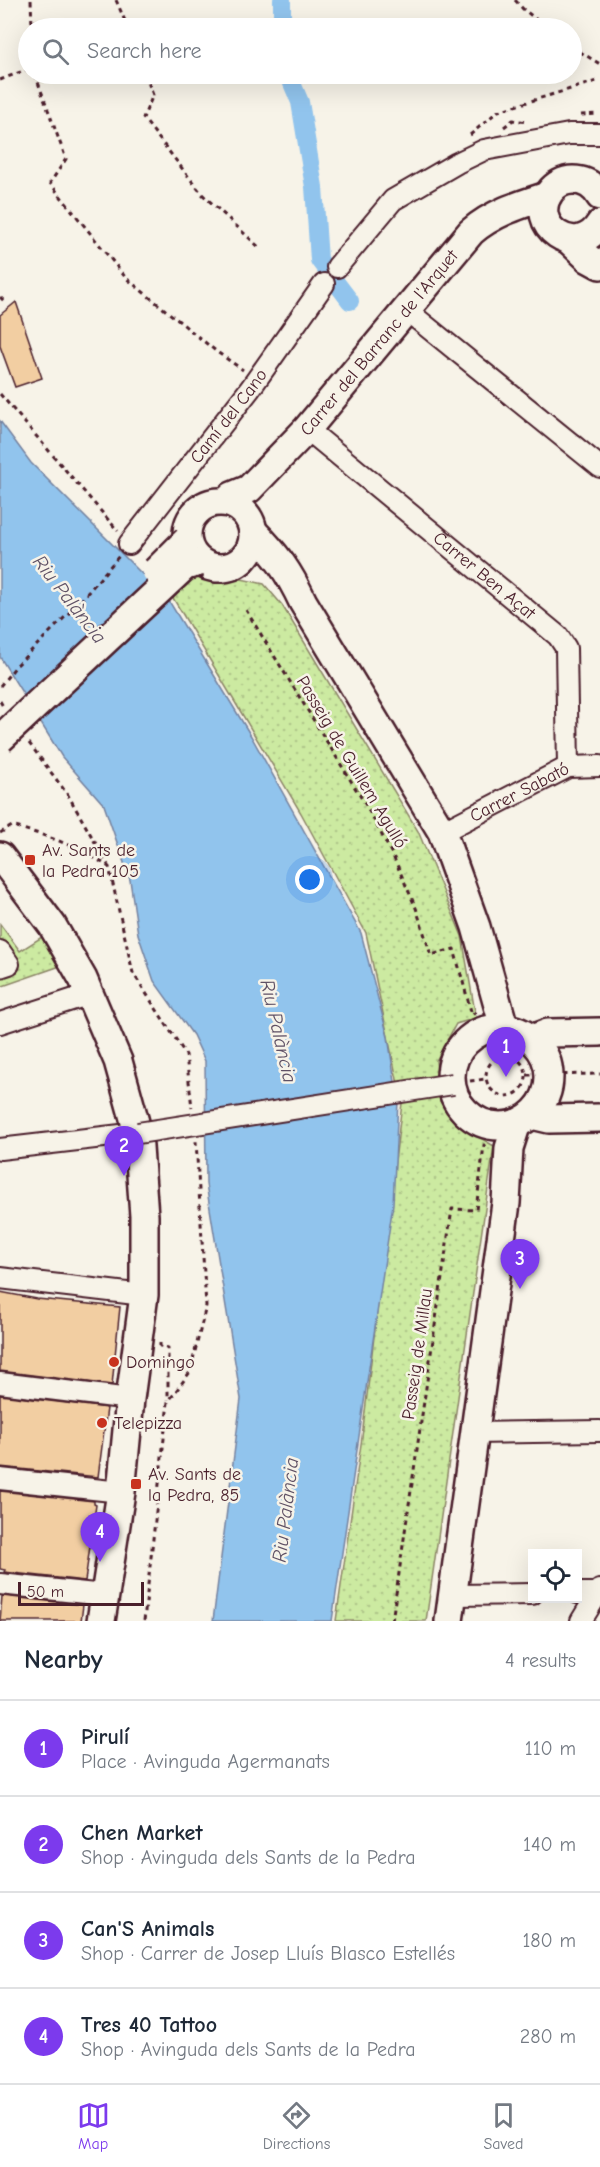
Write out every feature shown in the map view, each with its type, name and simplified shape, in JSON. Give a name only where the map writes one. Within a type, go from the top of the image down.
[{"type":"street","points":[[337,267],[393,200],[458,163],[484,150],[569,134],[600,134]]},
{"type":"street","name":"Carrer del Barranc de l'Arquet","points":[[244,509],[405,309],[484,220],[520,204],[546,207],[561,182],[580,180],[590,184],[599,192]]},
{"type":"street","points":[[546,207],[554,233],[569,240],[589,259],[600,265]]},
{"type":"street","points":[[569,240],[599,237]]},
{"type":"street","name":"Camí del Cano","points":[[129,544],[257,379],[324,284]]},
{"type":"street","points":[[405,309],[600,467]]},
{"type":"street","name":"Carrer Ben Açat","points":[[307,429],[558,636],[566,648],[568,767]]},
{"type":"street","points":[[244,509],[253,541],[249,551],[242,559],[226,568],[217,568],[194,551],[188,524],[197,510],[210,502],[244,509],[291,576],[303,602],[442,832],[476,927],[494,997],[493,1029]]},
{"type":"street","points":[[3,725],[185,566],[194,551]]},
{"type":"street","points":[[242,559],[273,573],[303,602]]},
{"type":"street","name":"Carrer Sabató","points":[[442,832],[568,767],[600,766]]},
{"type":"street","points":[[0,856],[52,925],[83,979],[118,1061],[138,1133],[144,1216],[144,1295],[130,1399],[121,1492],[102,1608],[0,1584]]},
{"type":"street","points":[[0,951],[9,964],[0,967]]},
{"type":"street","points":[[0,1023],[90,994]]},
{"type":"street","points":[[528,1595],[451,1608],[506,1203],[512,1134],[542,1103],[549,1084],[537,1075],[546,1058],[532,1039],[518,1030],[493,1029],[472,1036],[457,1053],[451,1076],[456,1098],[466,1112],[481,1122],[512,1134],[549,1119],[600,1118]]},
{"type":"street","points":[[532,1039],[548,1033],[600,1032]]},
{"type":"street","points":[[0,1149],[138,1133],[453,1084]]},
{"type":"street","points":[[0,1278],[144,1295]]},
{"type":"street","points":[[0,1383],[130,1399]]},
{"type":"street","points":[[476,1433],[600,1431]]},
{"type":"street","points":[[0,1479],[121,1492]]},
{"type":"street","points":[[582,1593],[599,1592]]},
{"type":"street","points":[[581,1621],[599,1592]]},
{"type":"path","points":[[32,0],[32,18]]},
{"type":"path","points":[[116,0],[124,18]]},
{"type":"path","points":[[515,0],[534,18]]},
{"type":"path","points":[[582,53],[600,64]]},
{"type":"path","points":[[0,80],[18,73]]},
{"type":"path","points":[[465,140],[498,111],[600,80]]},
{"type":"path","points":[[39,84],[66,159],[50,183],[126,278],[217,352],[257,379]]},
{"type":"path","points":[[149,84],[153,95],[143,118],[202,194],[261,249]]},
{"type":"path","points":[[0,297],[5,302]]},
{"type":"path","points":[[0,393],[129,544],[78,604],[32,649],[0,686]]},
{"type":"path","name":"Passeig de Guillem Agulló","points":[[246,610],[367,807],[393,856],[416,908],[431,955],[454,949],[472,1015],[494,997]]},
{"type":"path","points":[[0,701],[3,725]]},
{"type":"path","points":[[28,742],[68,795],[109,867]]},
{"type":"path","points":[[537,1075],[519,1092],[507,1097],[494,1093],[489,1088],[486,1074],[492,1062],[503,1056],[510,1056],[537,1075],[600,1074]]},
{"type":"path","name":"Passeig de Millau","points":[[392,1621],[452,1209],[476,1210],[483,1145],[512,1134]]},
{"type":"path","points":[[160,1346],[168,1348],[168,1402]]},
{"type":"green space","points":[[192,574],[216,583],[237,578],[264,584],[282,605],[418,831],[462,936],[476,1018],[456,1024],[436,1061],[440,1101],[455,1123],[494,1146],[426,1621],[336,1621],[362,1437],[402,1103],[366,933],[301,813],[173,598]]},
{"type":"green space","points":[[0,924],[20,951],[48,933],[66,964],[0,987]]},
{"type":"water","name":"Riu Palància","points":[[0,421],[31,463],[169,601],[251,736],[361,933],[388,1037],[398,1101],[393,1204],[332,1621],[213,1621],[241,1399],[206,1184],[205,1061],[193,1035],[154,981],[138,934],[130,880],[104,805],[62,757],[0,657]]},
{"type":"building","points":[[16,302],[42,378],[15,387],[0,346],[0,315]]},
{"type":"building","points":[[0,1292],[37,1299],[120,1307],[112,1385],[0,1371]]},
{"type":"building","points":[[0,1395],[107,1408],[98,1477],[0,1467]]},
{"type":"building","points":[[0,1491],[94,1501],[96,1505],[85,1581],[4,1572],[5,1570],[0,1569]]},
{"type":"building","points":[[2,1596],[83,1605],[81,1621],[0,1621]]},
{"type":"waterway","points":[[282,0],[282,18]]},
{"type":"waterway","points":[[292,84],[300,102],[314,187],[319,260],[350,301]]},
{"type":"place","name":"Av. Sants de la Pedra 105","points":[[30,860]]},
{"type":"place","name":"Pirulí","points":[[506,1077]]},
{"type":"place","name":"Chen Market","points":[[124,1176]]},
{"type":"place","name":"Can'S Animals","points":[[520,1289]]},
{"type":"place","name":"Domingo","points":[[114,1362]]},
{"type":"place","name":"Telepizza","points":[[102,1423]]},
{"type":"place","name":"Av. Sants de la Pedra, 85","points":[[136,1484]]},
{"type":"place","name":"Tres 40 Tattoo","points":[[100,1562]]}]
